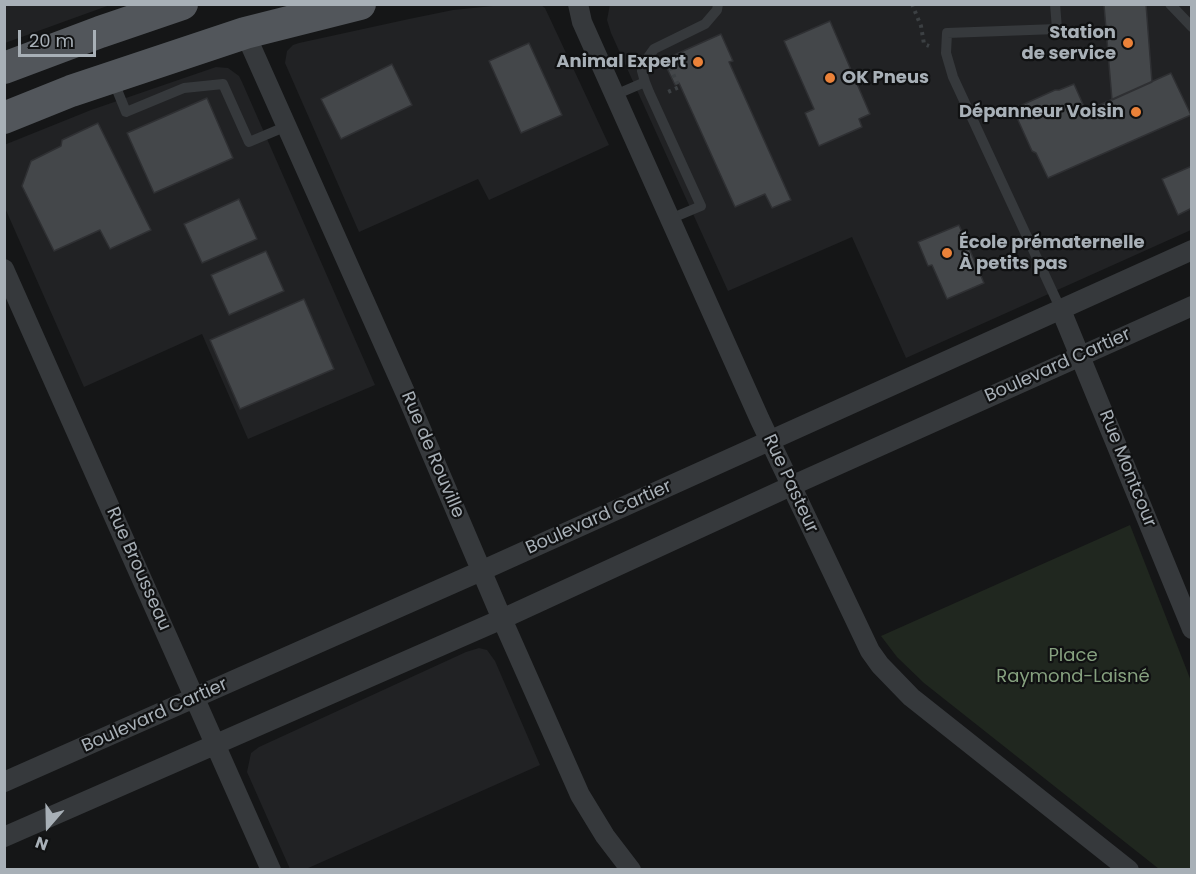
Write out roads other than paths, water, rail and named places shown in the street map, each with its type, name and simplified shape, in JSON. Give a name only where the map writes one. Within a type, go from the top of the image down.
[{"type":"main road","points":[[4,68],[182,4]]},
{"type":"main road","points":[[4,118],[112,77],[245,33],[360,4]]},
{"type":"street","name":"Rue Pasteur","points":[[578,4],[582,22],[670,219],[860,635],[880,665],[911,697],[1129,870]]},
{"type":"street","name":"Rue de Rouville","points":[[245,33],[409,401],[580,795],[605,836],[631,870]]},
{"type":"street","name":"Boulevard Cartier","points":[[4,782],[482,571],[1191,250]]},
{"type":"street","name":"Rue Brousseau","points":[[4,269],[271,870]]},
{"type":"street","name":"Boulevard Cartier","points":[[4,837],[502,619],[1191,306]]},
{"type":"street","name":"Rue Montcour","points":[[1061,310],[1191,629]]},
{"type":"lane","points":[[670,219],[700,206],[642,71],[644,63],[654,49],[705,24],[717,10],[718,4]]},
{"type":"lane","points":[[1055,4],[1056,29],[947,33],[946,53],[953,77],[1061,310]]},
{"type":"lane","points":[[1170,4],[1191,27]]},
{"type":"lane","points":[[112,77],[126,112],[184,88],[223,84],[249,142],[286,126]]},
{"type":"lane","points":[[615,95],[645,82]]},
{"type":"place","name":"Station de service","points":[[1128,43]]},
{"type":"place","name":"Animal Expert","points":[[698,62]]},
{"type":"place","name":"OK Pneus","points":[[830,78]]},
{"type":"place","name":"Dépanneur Voisin","points":[[1136,112]]},
{"type":"place","name":"École prématernelle À petits pas","points":[[947,253]]},
{"type":"park label","name":"Place Raymond-Laisné","points":[[1073,666]]}]
